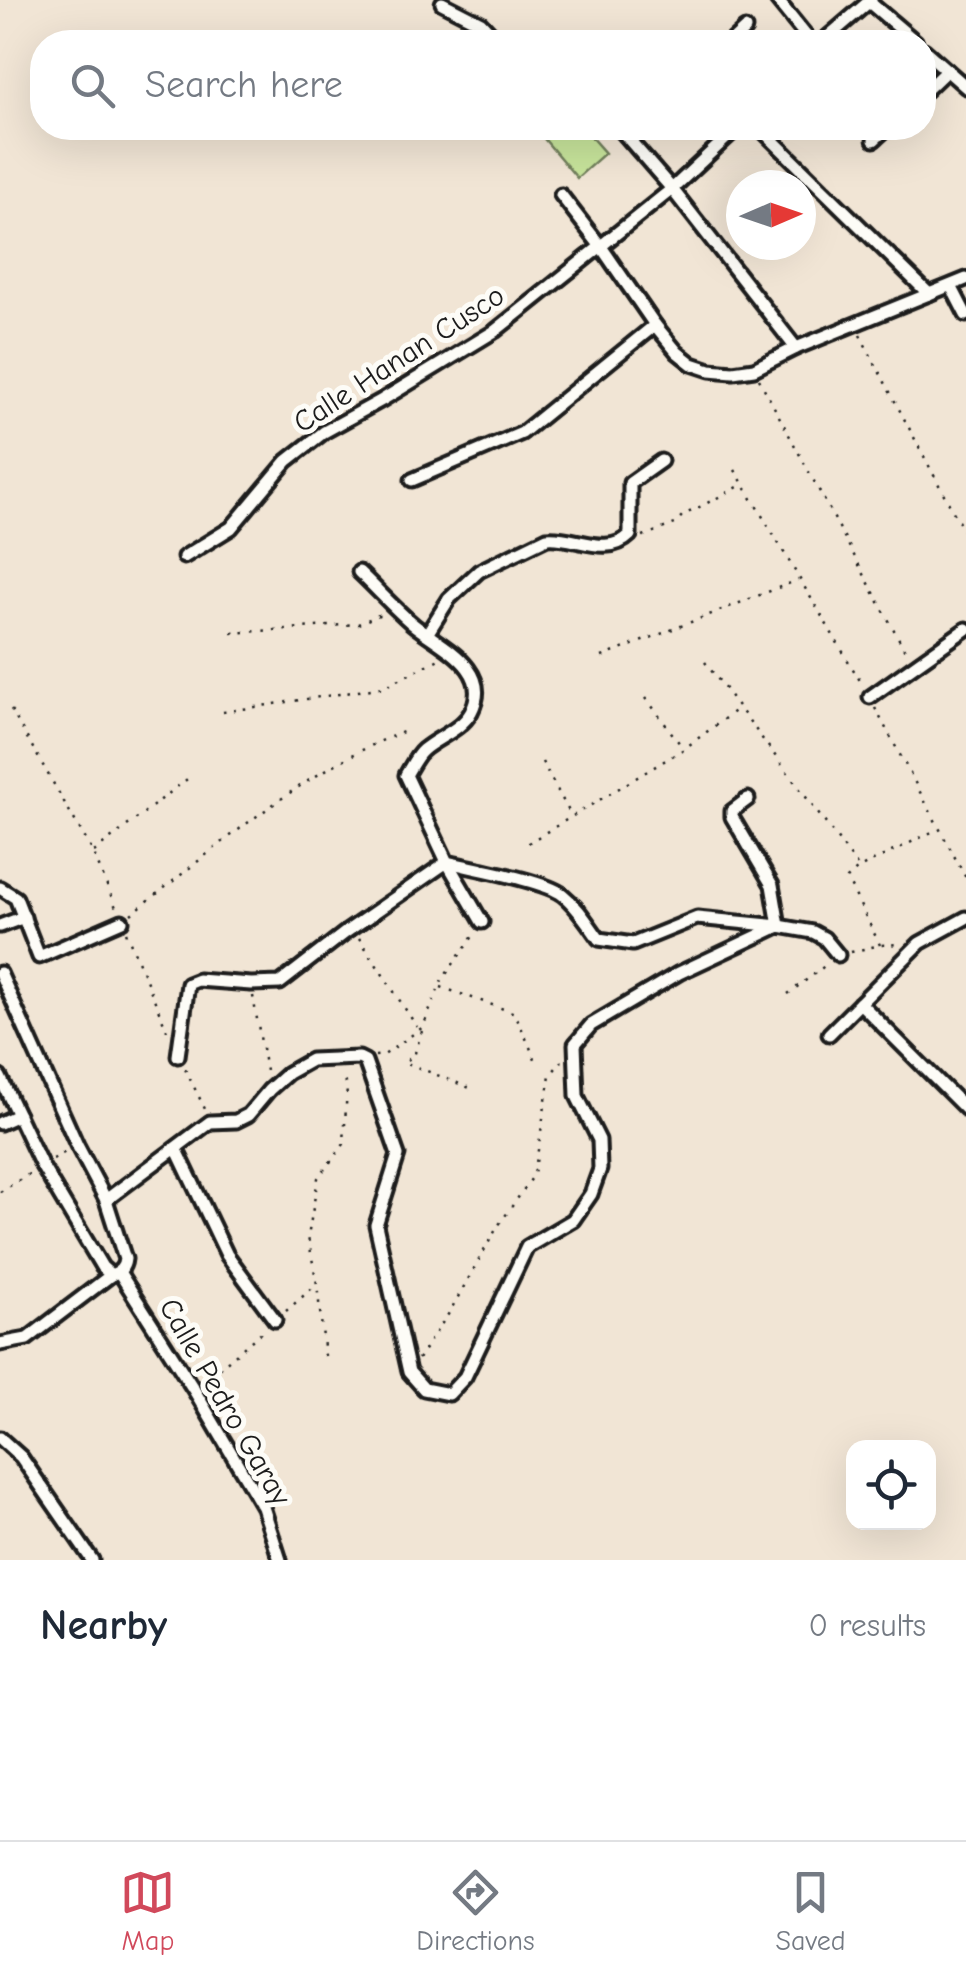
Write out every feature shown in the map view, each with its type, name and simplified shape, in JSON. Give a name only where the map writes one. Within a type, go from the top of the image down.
[{"type":"street","points":[[777,0],[801,30]]},
{"type":"street","points":[[836,30],[870,1],[903,30]]},
{"type":"street","points":[[442,3],[488,30]]},
{"type":"street","points":[[936,60],[966,87]]},
{"type":"street","points":[[936,81],[947,70]]},
{"type":"street","points":[[632,140],[796,348]]},
{"type":"street","name":"Calle Hanan Cusco","points":[[184,557],[230,528],[287,462],[324,432],[496,331],[602,248],[724,140]]},
{"type":"street","points":[[772,140],[929,294]]},
{"type":"street","points":[[561,195],[677,352],[692,364],[710,370],[754,369],[966,279]]},
{"type":"street","points":[[951,286],[966,315]]},
{"type":"street","points":[[412,480],[522,433],[655,325]]},
{"type":"street","points":[[427,634],[449,599],[479,571],[547,538],[601,546],[624,541],[630,535],[630,484],[661,461]]},
{"type":"street","points":[[358,572],[427,634],[453,651],[475,681],[476,697],[470,714],[449,734],[421,751],[406,775],[447,862],[482,922]]},
{"type":"street","points":[[870,697],[966,629]]},
{"type":"street","points":[[748,800],[734,808],[732,816],[772,885],[779,926]]},
{"type":"street","points":[[178,1056],[188,984],[198,980],[280,984],[447,862],[561,892],[599,939],[633,944],[697,918],[813,932],[824,938],[838,955]]},
{"type":"street","points":[[0,888],[16,898],[40,957],[122,922]]},
{"type":"street","points":[[0,926],[24,916]]},
{"type":"street","points":[[829,1034],[920,943],[966,918]]},
{"type":"street","points":[[106,1200],[210,1122],[236,1121],[248,1114],[288,1073],[311,1060],[359,1058],[365,1062],[398,1155],[376,1225],[409,1372],[424,1389],[450,1394],[464,1377],[527,1247],[573,1220],[591,1194],[600,1169],[600,1140],[578,1096],[575,1044],[591,1026],[679,974],[779,926]]},
{"type":"street","points":[[0,973],[77,1145],[106,1200],[124,1260],[115,1274],[27,1338],[0,1344]]},
{"type":"street","points":[[860,1004],[966,1109]]},
{"type":"street","name":"Calle Pedro Garay","points":[[0,1077],[42,1166],[102,1266],[115,1274],[194,1390],[263,1507],[280,1560]]},
{"type":"street","points":[[0,1122],[18,1115]]},
{"type":"street","points":[[176,1148],[227,1255],[275,1320]]},
{"type":"street","points":[[0,1438],[21,1457],[92,1560]]},
{"type":"path","points":[[854,325],[966,536]]},
{"type":"path","points":[[754,369],[913,666]]},
{"type":"path","points":[[735,470],[870,697],[966,878]]},
{"type":"path","points":[[640,536],[675,524],[682,516],[743,484]]},
{"type":"path","points":[[602,657],[800,580]]},
{"type":"path","points":[[232,634],[358,624],[396,608]]},
{"type":"path","points":[[224,712],[384,687],[453,651]]},
{"type":"path","points":[[704,662],[859,868]]},
{"type":"path","points":[[646,698],[684,749]]},
{"type":"path","points":[[528,843],[684,749],[739,708]]},
{"type":"path","points":[[122,922],[294,790],[369,745],[403,732]]},
{"type":"path","points":[[542,762],[571,816]]},
{"type":"path","points":[[93,852],[191,776]]},
{"type":"path","points":[[880,945],[847,879],[859,868],[939,829]]},
{"type":"path","points":[[470,1088],[404,1062],[414,1056],[421,1028],[440,987],[482,922]]},
{"type":"path","points":[[352,928],[421,1028]]},
{"type":"path","points":[[252,984],[269,1090]]},
{"type":"path","points":[[440,987],[516,1013],[536,1061]]},
{"type":"path","points":[[384,1055],[421,1028]]},
{"type":"path","points":[[409,1372],[498,1226],[534,1176],[550,1076],[575,1044]]},
{"type":"path","points":[[326,1356],[308,1237],[318,1178],[344,1144],[346,1086],[337,1058]]},
{"type":"path","points":[[194,1390],[317,1284]]},
{"type":"green space","points":[[545,140],[594,140],[605,153],[577,178]]}]
